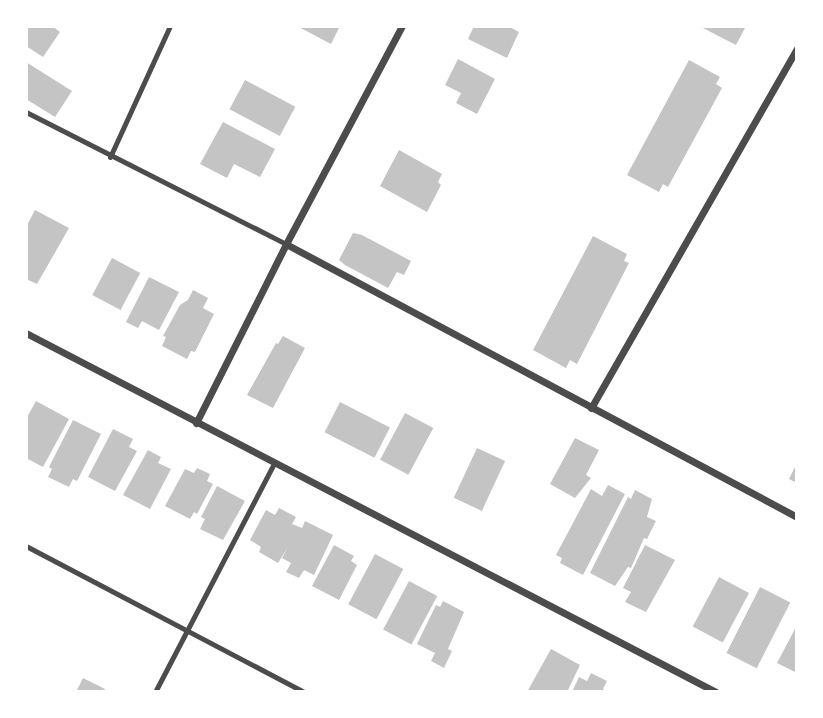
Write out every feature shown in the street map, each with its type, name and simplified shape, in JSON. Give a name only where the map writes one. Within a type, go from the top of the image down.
[{"type":"street","points":[[197,423],[286,244],[402,26]]},
{"type":"street","points":[[591,408],[797,48]]},
{"type":"street","points":[[286,244],[797,517]]},
{"type":"street","points":[[26,333],[716,692]]},
{"type":"lane","points":[[110,157],[170,26]]},
{"type":"lane","points":[[26,112],[286,244]]},
{"type":"lane","points":[[155,692],[274,463]]},
{"type":"lane","points":[[26,546],[304,692]]},
{"type":"building","points":[[26,26],[52,26],[60,32],[43,57],[26,46]]},
{"type":"building","points":[[297,26],[340,26],[331,44]]},
{"type":"building","points":[[474,26],[508,26],[519,32],[507,58],[468,39]]},
{"type":"building","points":[[699,26],[746,26],[736,45]]},
{"type":"building","points":[[458,59],[495,79],[477,114],[456,103],[461,93],[445,85]]},
{"type":"building","points":[[689,60],[720,77],[716,84],[722,88],[668,187],[663,184],[659,192],[627,175]]},
{"type":"building","points":[[26,62],[72,91],[55,117],[26,99]]},
{"type":"building","points":[[245,80],[295,107],[280,136],[230,109]]},
{"type":"building","points":[[223,122],[275,149],[260,177],[234,164],[227,178],[200,164]]},
{"type":"building","points":[[399,150],[442,174],[438,182],[441,185],[427,212],[380,186]]},
{"type":"building","points":[[35,210],[69,228],[37,284],[26,279],[26,227]]},
{"type":"building","points":[[353,233],[362,235],[411,261],[404,275],[397,272],[388,288],[345,265],[339,260]]},
{"type":"building","points":[[593,236],[627,254],[624,261],[629,263],[577,364],[570,360],[566,368],[533,350]]},
{"type":"building","points":[[112,258],[140,273],[121,310],[92,295]]},
{"type":"building","points":[[149,277],[179,292],[159,330],[142,321],[138,328],[126,322]]},
{"type":"building","points":[[193,290],[208,298],[203,308],[214,314],[195,352],[191,351],[187,359],[162,346],[166,337],[163,336],[180,305],[188,300]]},
{"type":"building","points":[[283,336],[305,348],[273,408],[247,395],[276,343],[278,344]]},
{"type":"building","points":[[36,401],[69,419],[43,467],[26,458],[26,419]]},
{"type":"building","points":[[340,402],[390,427],[374,458],[325,432]]},
{"type":"building","points":[[405,413],[433,428],[408,475],[380,460]]},
{"type":"building","points":[[73,420],[101,434],[77,481],[73,479],[69,487],[48,477],[52,469],[49,467]]},
{"type":"building","points":[[113,429],[133,439],[129,447],[137,451],[115,491],[88,477]]},
{"type":"building","points":[[575,438],[599,450],[586,475],[591,478],[575,498],[550,484]]},
{"type":"building","points":[[477,448],[505,461],[482,511],[454,498]]},
{"type":"building","points":[[148,450],[161,457],[158,463],[171,469],[150,509],[123,495]]},
{"type":"building","points":[[797,463],[797,483],[789,479]]},
{"type":"building","points":[[197,468],[210,474],[207,481],[213,484],[197,514],[194,512],[190,519],[165,506],[185,469],[194,473]]},
{"type":"building","points":[[608,485],[625,494],[583,575],[560,563],[562,558],[556,555],[591,489],[602,496]]},
{"type":"building","points":[[217,486],[245,501],[223,540],[200,529],[205,519],[201,517]]},
{"type":"building","points":[[635,490],[652,499],[647,517],[656,521],[647,539],[644,538],[631,568],[628,567],[615,586],[590,573],[628,497],[631,499]]},
{"type":"building","points":[[279,508],[296,517],[292,524],[302,528],[305,521],[333,535],[314,575],[304,570],[299,578],[286,572],[291,563],[282,558],[288,547],[278,563],[259,552],[261,547],[250,540],[266,510],[275,515]]},
{"type":"building","points":[[334,545],[354,556],[351,561],[357,565],[339,600],[312,586]]},
{"type":"building","points":[[645,545],[675,560],[646,612],[625,602],[631,592],[623,588]]},
{"type":"building","points":[[375,554],[403,569],[376,619],[348,604]]},
{"type":"building","points":[[719,577],[749,593],[723,642],[693,626]]},
{"type":"building","points":[[409,581],[437,596],[411,645],[383,630]]},
{"type":"building","points":[[760,587],[790,602],[757,668],[726,653]]},
{"type":"building","points":[[443,601],[464,612],[448,649],[452,651],[444,668],[431,661],[435,653],[417,644],[436,605],[440,607]]},
{"type":"building","points":[[797,625],[797,673],[777,663]]},
{"type":"building","points":[[551,649],[580,665],[567,692],[527,692]]},
{"type":"building","points":[[591,673],[607,681],[603,689],[608,692],[572,692],[579,677],[587,681]]},
{"type":"building","points":[[83,678],[105,689],[104,692],[76,692]]}]
